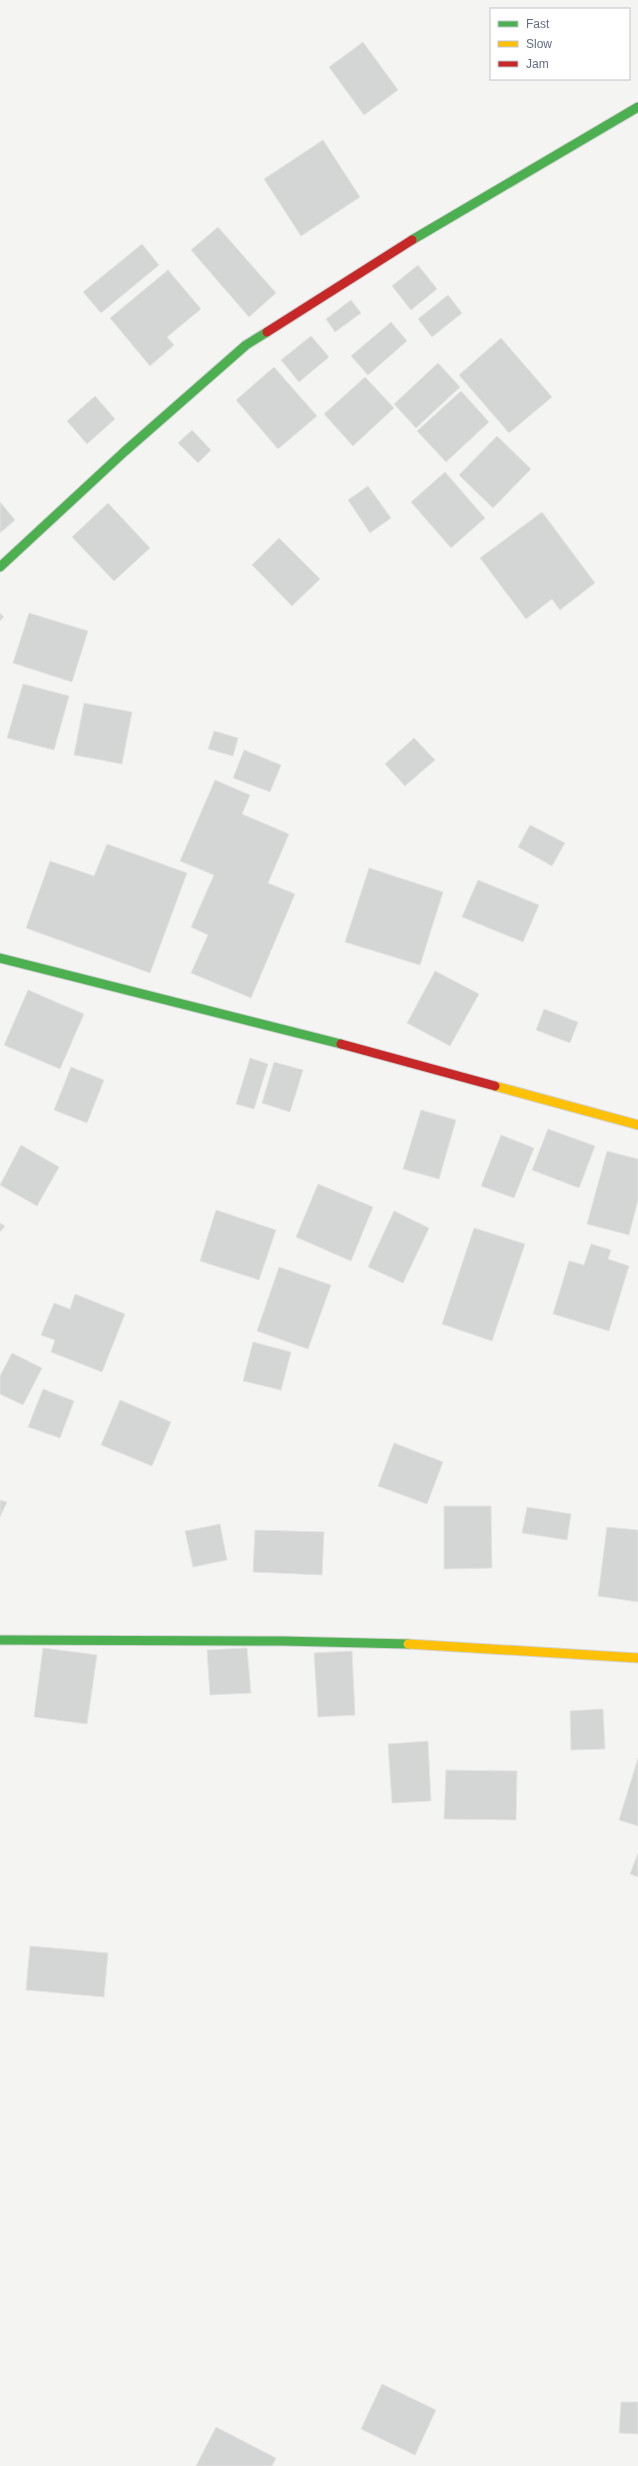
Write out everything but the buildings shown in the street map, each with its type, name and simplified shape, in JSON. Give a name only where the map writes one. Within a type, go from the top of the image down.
[{"type":"street","points":[[0,567],[124,452],[246,345],[365,268],[638,107]]},
{"type":"street","points":[[0,958],[273,1026],[638,1125]]},
{"type":"street","points":[[0,1640],[72,1643],[298,1641],[458,1646],[638,1658]]},
{"type":"traffic: fast","points":[[412,240],[638,107]]},
{"type":"traffic: fast","points":[[0,567],[124,452],[246,345],[267,332]]},
{"type":"traffic: fast","points":[[0,958],[341,1044]]},
{"type":"traffic: fast","points":[[0,1640],[282,1641],[408,1644]]},
{"type":"traffic: slow","points":[[495,1086],[638,1125]]},
{"type":"traffic: slow","points":[[408,1644],[638,1658]]},
{"type":"traffic: jam","points":[[267,332],[412,240]]},
{"type":"traffic: jam","points":[[341,1044],[495,1086]]}]
